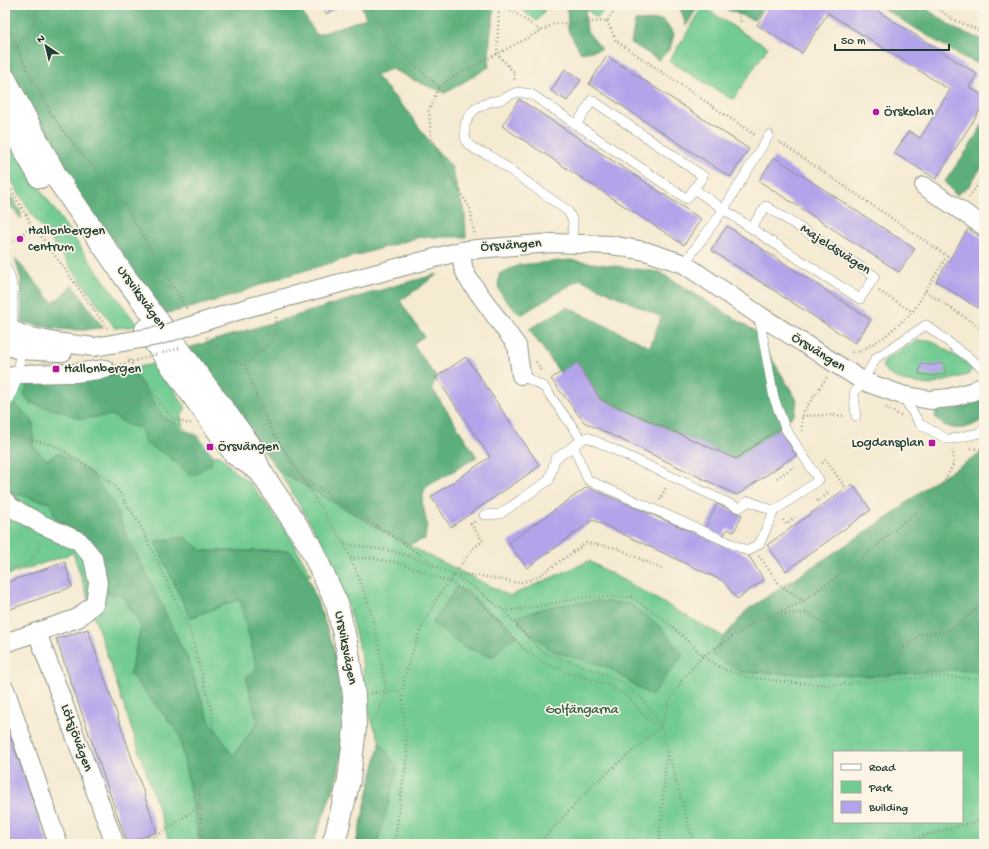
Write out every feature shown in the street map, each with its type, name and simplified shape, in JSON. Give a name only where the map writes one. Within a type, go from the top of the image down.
[{"type":"street","name":"Ursviksvägen","points":[[5,79],[57,178],[125,277],[248,444],[260,471],[310,544],[337,604],[348,652],[354,695],[355,728],[350,780],[333,844]]},
{"type":"street","name":"Ursviksvägen","points":[[5,116],[48,190],[235,454],[260,471]]},
{"type":"street","points":[[924,186],[984,226]]},
{"type":"street","name":"Örsvängen","points":[[9,323],[16,343],[57,352],[158,336],[250,307],[461,251],[552,243],[611,245],[645,251],[684,264],[758,314],[863,380],[902,395],[930,400],[949,398],[971,392],[984,386]]},
{"type":"street","points":[[461,251],[463,267],[467,277],[517,346],[520,375]]},
{"type":"street","points":[[12,376],[105,369]]},
{"type":"street","points":[[5,501],[12,508],[43,526],[79,541],[93,558],[98,583],[95,603],[78,618],[5,643]]},
{"type":"street","name":"Lötsjövägen","points":[[37,632],[115,844]]},
{"type":"street","points":[[5,689],[58,844]]},
{"type":"lane","points":[[572,244],[573,221],[568,212],[490,155],[476,150],[467,143],[465,136],[465,124],[470,115],[476,109],[489,102],[500,100],[517,92],[531,94],[576,125],[687,199],[703,176],[592,100],[576,125]]},
{"type":"lane","points":[[684,264],[724,210],[767,138]]},
{"type":"lane","name":"Majeldsvägen","points":[[694,188],[724,210],[751,228],[860,299],[875,276],[766,206],[751,228]]},
{"type":"lane","points":[[5,266],[10,273],[12,281],[13,300],[9,323]]},
{"type":"lane","points":[[573,446],[588,480],[748,552],[760,543],[774,512],[818,480],[785,428],[774,398],[758,314]]},
{"type":"lane","points":[[856,416],[854,393],[876,358],[926,325],[984,369]]},
{"type":"lane","points":[[5,402],[10,398],[16,343]]},
{"type":"lane","points":[[520,375],[544,387],[582,440]]},
{"type":"lane","points":[[902,395],[920,424],[947,439],[952,440],[979,433],[984,430]]},
{"type":"lane","points":[[484,515],[500,514],[549,480],[555,459],[587,437],[739,508],[749,501],[774,512]]},
{"type":"path","points":[[5,48],[16,45],[26,37],[35,19],[38,5]]},
{"type":"path","points":[[369,5],[390,42],[439,87]]},
{"type":"path","points":[[499,5],[498,54],[513,71],[517,92]]},
{"type":"path","points":[[504,5],[540,32]]},
{"type":"path","points":[[736,5],[741,22]]},
{"type":"path","points":[[932,5],[954,20],[984,32]]},
{"type":"path","points":[[5,17],[22,61],[31,76]]},
{"type":"path","points":[[607,21],[616,41],[940,251]]},
{"type":"path","points":[[960,210],[984,176]]},
{"type":"path","points":[[5,180],[28,218],[31,227],[38,232],[108,330]]},
{"type":"path","points":[[98,206],[95,200],[105,182]]},
{"type":"path","points":[[14,241],[31,227]]},
{"type":"path","points":[[143,276],[174,289]]},
{"type":"path","points":[[870,284],[913,312]]},
{"type":"path","points":[[925,291],[984,330]]},
{"type":"path","points":[[245,365],[274,339],[276,316]]},
{"type":"path","points":[[126,355],[169,416],[188,424],[196,421]]},
{"type":"path","points":[[535,360],[539,366],[544,387]]},
{"type":"path","points":[[65,373],[75,388],[108,397],[162,405]]},
{"type":"path","points":[[881,406],[901,416]]},
{"type":"path","points":[[802,416],[856,416]]},
{"type":"path","points":[[5,433],[53,445],[95,470],[116,487],[141,527],[190,631],[212,712],[213,743],[211,764],[200,793],[203,844]]},
{"type":"path","points":[[538,844],[595,783],[661,727],[669,702],[683,678],[703,656],[753,623],[803,601],[857,562],[938,493],[954,463],[952,440]]},
{"type":"path","points":[[777,478],[805,459]]},
{"type":"path","points":[[811,469],[826,460],[846,489]]},
{"type":"path","points":[[301,476],[433,563]]},
{"type":"path","points":[[655,510],[672,476]]},
{"type":"path","points":[[395,844],[406,757],[402,691],[407,668],[422,626],[440,593],[473,548],[483,541],[471,524]]},
{"type":"path","points":[[5,571],[29,563],[39,549],[43,526]]},
{"type":"path","points":[[344,544],[392,551],[419,559],[454,575],[475,588],[504,610],[543,652],[599,672],[620,682],[638,695],[654,713],[661,727],[694,844]]},
{"type":"path","points":[[454,575],[475,576],[520,583],[536,578],[586,544],[617,548],[664,570]]},
{"type":"path","points":[[753,548],[779,584],[803,601]]},
{"type":"path","points":[[350,558],[370,558],[399,563],[449,582],[469,592],[479,600],[524,650],[538,660],[563,671],[611,686],[629,698],[645,717],[661,727]]},
{"type":"path","points":[[504,610],[535,607],[587,597],[631,597],[671,626],[703,656],[723,669],[748,678],[834,685],[936,676],[984,679]]},
{"type":"path","points":[[882,681],[904,649],[920,634],[948,631],[984,604]]},
{"type":"path","points":[[774,614],[809,613],[833,631],[899,636],[904,649]]},
{"type":"path","points":[[354,695],[386,691],[402,691]]},
{"type":"path","points":[[659,844],[667,747]]},
{"type":"path","points":[[139,844],[140,842],[158,835],[200,806]]},
{"type":"path","points":[[896,844],[984,819]]},
{"type":"green space","points":[[5,5],[209,5],[250,9],[258,5],[297,5],[317,35],[366,18],[361,5],[488,5],[494,11],[490,38],[489,67],[445,93],[392,69],[375,75],[408,112],[432,145],[451,166],[465,215],[466,237],[420,237],[269,281],[235,295],[160,315],[123,254],[67,178],[12,77],[5,60]]},
{"type":"green space","points":[[515,5],[548,5],[537,21]]},
{"type":"green space","points":[[567,5],[588,5],[585,12],[587,31],[602,49],[581,53],[568,30]]},
{"type":"green space","points":[[580,5],[607,5],[598,18]]},
{"type":"green space","points":[[679,5],[699,5],[686,26]]},
{"type":"green space","points":[[715,5],[764,5],[754,20]]},
{"type":"green space","points":[[878,5],[921,5],[957,30],[984,40],[984,77],[982,66],[959,55]]},
{"type":"green space","points":[[703,7],[751,38],[768,47],[733,100],[669,61]]},
{"type":"green space","points":[[663,20],[674,34],[670,49],[659,60],[631,43],[635,21]]},
{"type":"green space","points":[[984,122],[984,164],[968,187],[956,195],[945,181],[968,149]]},
{"type":"green space","points":[[5,130],[40,189],[94,267],[138,326],[115,328],[31,213],[5,170]]},
{"type":"green space","points":[[5,187],[21,212],[21,219],[5,199]]},
{"type":"green space","points":[[15,258],[53,303],[73,285],[103,328],[69,330],[22,322],[21,279]]},
{"type":"green space","points":[[570,260],[659,272],[755,331],[797,400],[795,414],[779,428],[736,459],[600,399],[577,361],[560,373],[529,329],[567,307],[650,347],[661,317],[580,279],[521,315],[505,300],[498,287],[499,274],[519,265]]},
{"type":"green space","points":[[438,274],[400,301],[424,336],[413,344],[436,377],[432,388],[477,457],[425,488],[422,501],[427,524],[425,539],[408,545],[278,470],[188,348]]},
{"type":"green space","points":[[930,340],[973,368],[968,375],[930,385],[903,381],[890,375],[882,367],[885,359],[917,341]]},
{"type":"green space","points":[[157,363],[186,408],[181,416],[183,429],[197,435],[214,456],[220,455],[234,471],[250,483],[287,532],[311,575],[307,576],[289,551],[203,551],[184,537],[240,599],[257,668],[246,677],[258,722],[233,756],[208,718],[187,658],[127,537],[114,505],[48,460],[33,447],[33,422],[16,404],[5,412],[5,389],[43,381]]},
{"type":"green space","points":[[134,372],[164,418],[178,424],[179,430],[195,436],[212,458],[211,464],[192,476],[167,455],[145,443],[141,428],[128,425],[112,415],[81,419],[64,412],[30,403],[24,394],[28,385]]},
{"type":"green space","points":[[984,397],[984,418],[972,426],[965,428],[952,428],[946,426],[935,417],[936,411],[967,406]]},
{"type":"green space","points":[[16,404],[33,422],[33,447],[47,460],[58,453],[90,472],[114,505],[127,537],[187,658],[208,718],[233,756],[258,722],[246,677],[257,668],[240,599],[190,618],[155,541],[184,537],[203,551],[290,551],[309,579],[333,646],[347,727],[337,779],[313,844],[200,844],[179,733],[130,674],[141,627],[122,594],[108,594],[106,577],[100,557],[83,537],[57,520],[50,503],[10,492],[5,488],[5,412]]},
{"type":"green space","points":[[984,451],[984,672],[953,670],[875,676],[741,672],[711,654],[747,610],[893,514],[932,482]]},
{"type":"green space","name":"Golfängarna","points":[[278,470],[408,545],[510,596],[589,561],[724,637],[740,627],[984,595],[984,844],[356,844],[380,742],[366,706],[362,660],[348,606],[328,552]]},
{"type":"green space","points":[[5,488],[10,492],[50,503],[57,520],[83,537],[100,557],[106,577],[108,594],[122,594],[141,627],[130,674],[179,733],[200,844],[170,844],[73,553],[5,576]]},
{"type":"green space","points":[[457,587],[497,617],[517,636],[503,644],[494,657],[463,647],[432,623]]},
{"type":"green space","points":[[596,601],[630,604],[663,629],[683,655],[651,696],[608,667],[553,651],[520,625],[519,616],[553,606]]},
{"type":"green space","points":[[380,742],[398,768],[377,844],[356,844]]},
{"type":"building","points":[[321,5],[343,5],[326,14]]},
{"type":"building","points":[[769,5],[868,5],[977,74],[969,87],[984,96],[984,104],[936,179],[894,153],[909,131],[920,138],[950,90],[828,13],[802,53],[757,25]]},
{"type":"building","points":[[607,56],[749,149],[730,177],[589,84]]},
{"type":"building","points":[[565,69],[581,80],[567,101],[551,91]]},
{"type":"building","points":[[519,99],[701,219],[684,245],[502,126]]},
{"type":"building","points":[[774,157],[915,249],[899,272],[759,181]]},
{"type":"building","points":[[727,226],[871,320],[855,343],[711,250]]},
{"type":"building","points":[[968,229],[984,239],[984,312],[936,281]]},
{"type":"building","points":[[466,357],[540,466],[451,527],[431,497],[490,457],[436,377]]},
{"type":"building","points":[[577,361],[600,399],[736,459],[779,428],[796,455],[737,495],[584,422],[551,379]]},
{"type":"building","points":[[943,363],[946,373],[933,376],[919,374],[921,364],[933,365]]},
{"type":"building","points":[[852,484],[871,510],[786,571],[767,545]]},
{"type":"building","points":[[587,487],[749,556],[764,580],[737,599],[723,581],[593,520],[527,568],[508,543]]},
{"type":"building","points":[[717,504],[742,515],[734,532],[727,529],[723,537],[705,529]]},
{"type":"building","points":[[65,562],[72,587],[5,611],[5,583]]},
{"type":"building","points":[[88,629],[157,832],[127,843],[56,639]]},
{"type":"building","points":[[5,721],[48,844],[12,844],[5,822]]},
{"type":"place","name":"Örskolan","points":[[876,112]]},
{"type":"place","name":"Hallonbergen centrum","points":[[20,239]]},
{"type":"place","name":"Hallonbergen","points":[[56,369]]},
{"type":"place","name":"Logdansplan","points":[[932,443]]},
{"type":"place","name":"Örsvängen","points":[[210,447]]}]
